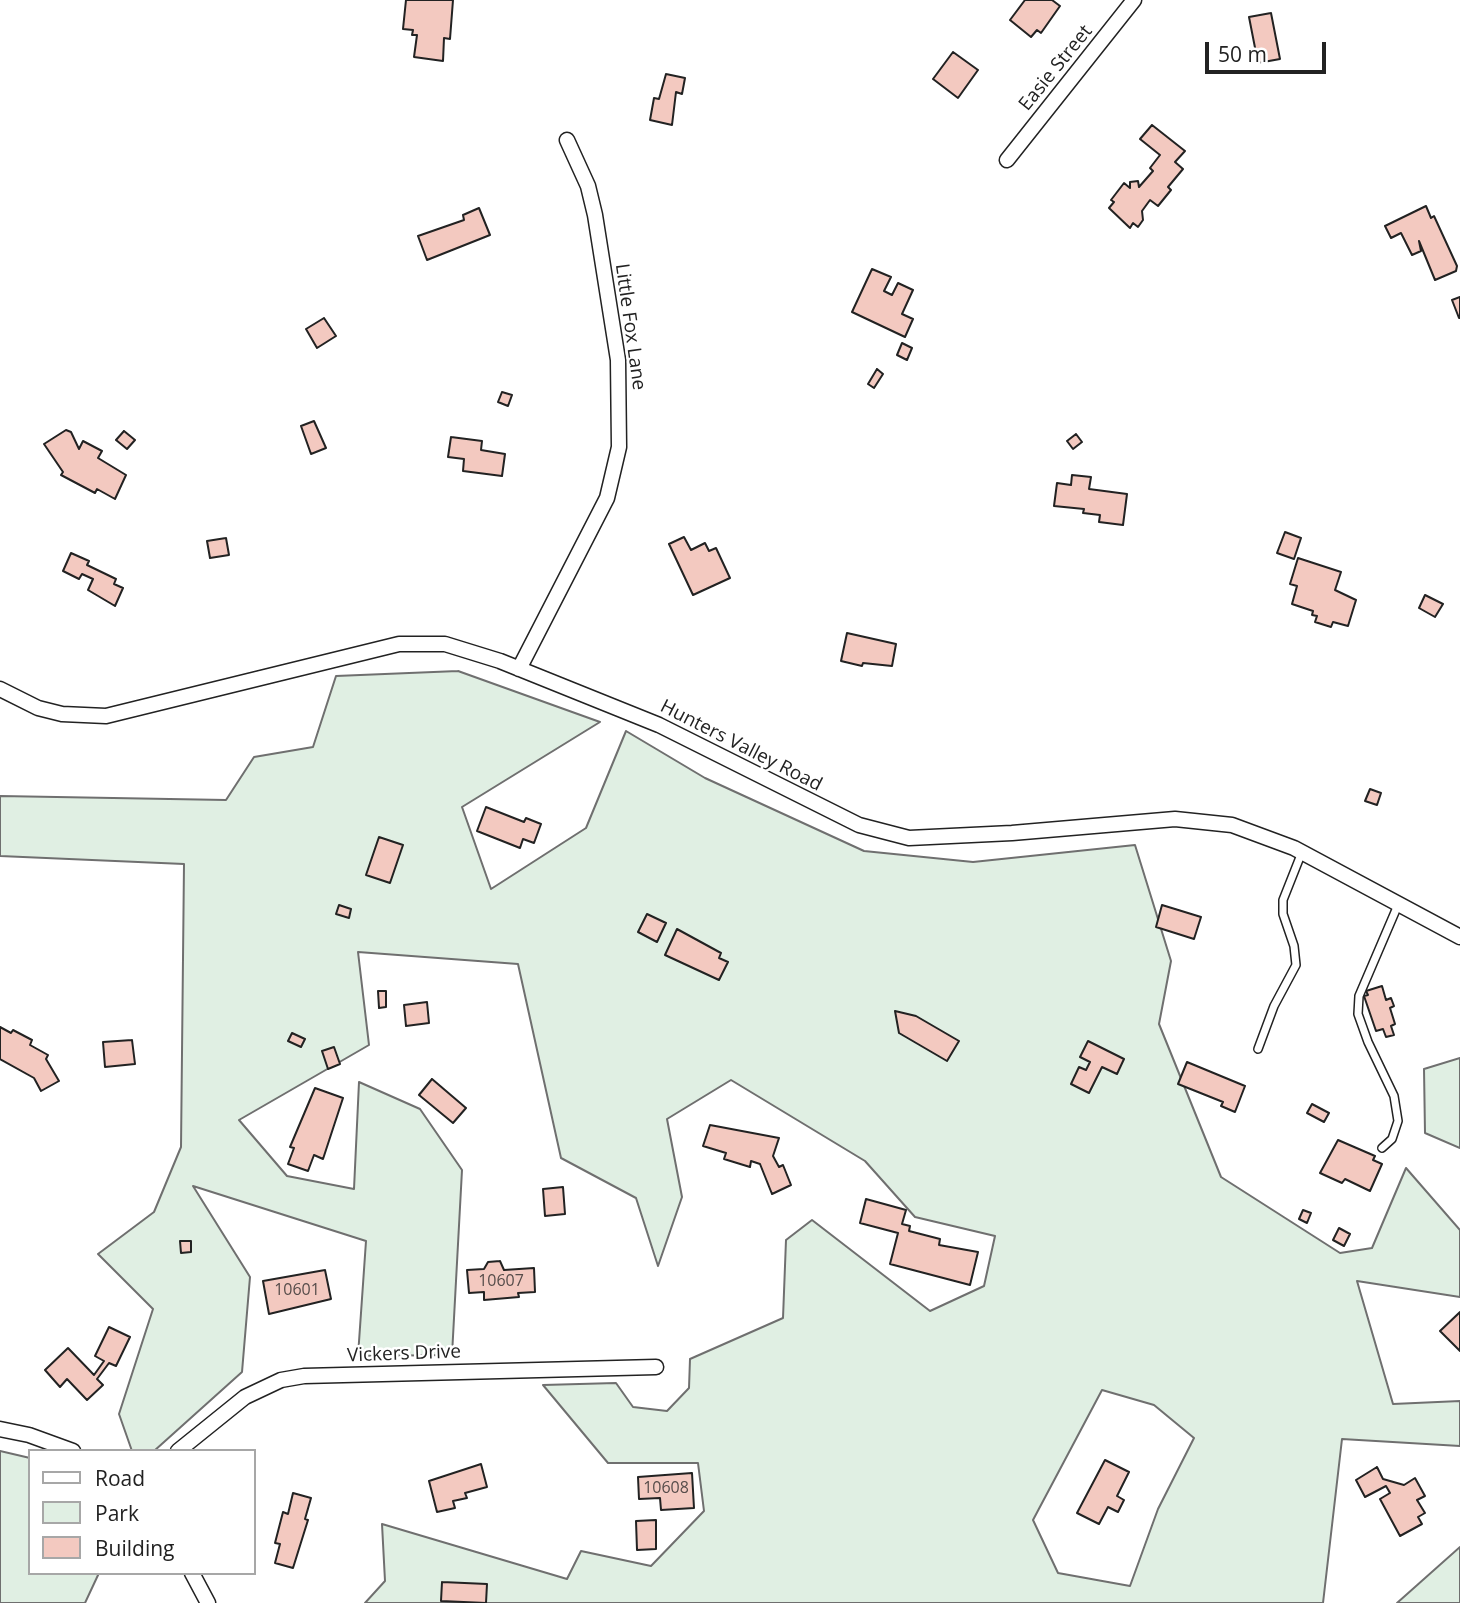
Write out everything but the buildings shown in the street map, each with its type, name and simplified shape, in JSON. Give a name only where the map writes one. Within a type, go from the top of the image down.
[{"type":"street","name":"Easie Street","points":[[1007,160],[1134,0]]},
{"type":"street","name":"Little Fox Lane","points":[[519,669],[607,498],[619,447],[618,360],[595,215],[588,186],[567,140]]},
{"type":"street","name":"Hunters Valley Road","points":[[0,690],[38,708],[62,714],[106,716],[394,646],[421,643],[466,649],[659,725],[804,800],[859,825],[887,834],[909,838],[953,838],[1175,818],[1233,825],[1302,852],[1460,937]]},
{"type":"street","name":"Vickers Drive","points":[[180,1449],[245,1397],[281,1380],[304,1376],[656,1367]]},
{"type":"street","points":[[0,1429],[29,1435],[68,1449]]},
{"type":"street","points":[[193,1575],[208,1603]]},
{"type":"lane","points":[[1258,1049],[1274,1006],[1296,965],[1294,946],[1283,914],[1283,900],[1302,852]]},
{"type":"lane","points":[[1382,1148],[1392,1139],[1398,1121],[1394,1096],[1358,1014],[1359,996],[1398,905]]},
{"type":"green space","points":[[458,671],[600,722],[462,807],[491,889],[586,828],[626,731],[705,778],[864,851],[973,862],[1135,845],[1171,961],[1159,1024],[1221,1177],[1340,1253],[1372,1248],[1406,1168],[1460,1230],[1460,1297],[1357,1281],[1393,1404],[1460,1401],[1460,1446],[1342,1439],[1323,1603],[365,1603],[385,1581],[382,1524],[567,1579],[581,1551],[651,1566],[704,1511],[698,1463],[608,1463],[543,1385],[616,1383],[633,1407],[667,1411],[689,1388],[690,1359],[783,1318],[786,1240],[812,1220],[930,1311],[984,1286],[995,1236],[915,1217],[865,1161],[731,1080],[667,1119],[682,1197],[658,1266],[636,1198],[561,1158],[518,964],[358,952],[369,1045],[239,1120],[287,1176],[354,1189],[359,1082],[420,1109],[462,1170],[452,1355],[358,1356],[366,1241],[193,1186],[250,1277],[242,1372],[156,1449],[131,1449],[119,1414],[153,1309],[98,1254],[154,1212],[181,1147],[184,864],[0,856],[0,796],[226,800],[254,757],[313,747],[336,676]],"holes":[[[1102,1390],[1154,1405],[1194,1438],[1158,1509],[1130,1586],[1058,1573],[1033,1520]]]},
{"type":"green space","points":[[1460,1058],[1460,1148],[1425,1133],[1424,1069]]},
{"type":"green space","points":[[0,1451],[28,1458],[28,1575],[98,1575],[85,1603],[0,1603]]},
{"type":"green space","points":[[1460,1547],[1460,1603],[1397,1603]]}]
